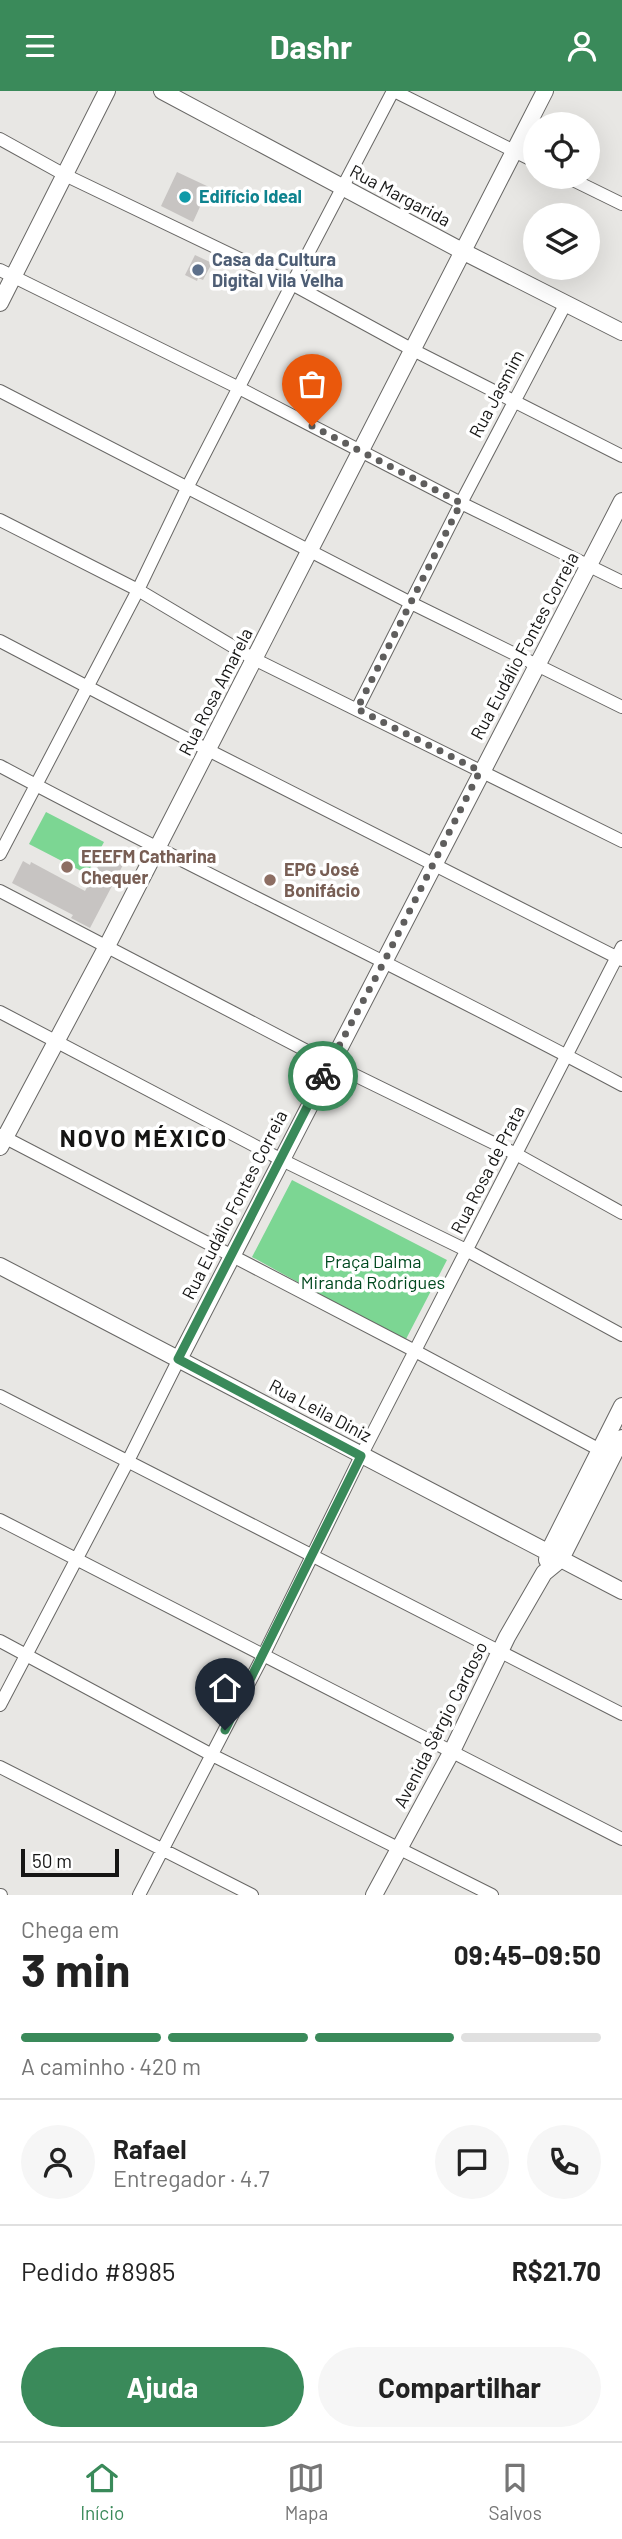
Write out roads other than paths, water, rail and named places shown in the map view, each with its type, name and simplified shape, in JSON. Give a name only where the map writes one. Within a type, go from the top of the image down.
[{"type":"street","points":[[0,303],[7,273],[65,175],[107,91]]},
{"type":"street","name":"Rua Margarida","points":[[162,91],[464,252],[622,332]]},
{"type":"street","points":[[0,854],[393,91],[523,156]]},
{"type":"street","points":[[464,252],[545,91]]},
{"type":"street","points":[[0,139],[65,175],[292,283],[412,350],[622,456]]},
{"type":"street","points":[[591,189],[622,204]]},
{"type":"street","name":"Rua Rosa Amarela","points":[[2,1140],[106,948],[464,252]]},
{"type":"street","points":[[7,273],[622,582]]},
{"type":"street","name":"Rua Jasmim","points":[[357,709],[566,303]]},
{"type":"street","points":[[0,391],[411,603],[622,707]]},
{"type":"street","name":"Rua Eudálio Fontes Correia","points":[[0,1705],[128,1461],[231,1254],[282,1160],[480,771],[622,501]]},
{"type":"street","points":[[0,520],[138,590],[254,659],[622,841]]},
{"type":"street","points":[[0,641],[433,865],[620,955]]},
{"type":"street","points":[[0,766],[156,849],[384,962],[622,1086]]},
{"type":"street","points":[[0,891],[330,1063],[516,1154],[622,1213]]},
{"type":"street","name":"Rua Rosa de Prata","points":[[139,1895],[263,1656],[361,1456],[620,955]]},
{"type":"street","points":[[0,1012],[282,1160],[466,1251],[622,1335]]},
{"type":"street","points":[[2,1140],[231,1254],[612,1456]]},
{"type":"street","name":"Rua Leila Diniz","points":[[0,1266],[622,1591]]},
{"type":"street","points":[[0,1396],[622,1714]]},
{"type":"street","name":"Avenida Sérgio Cardoso","points":[[612,1456],[622,1406]]},
{"type":"street","name":"Avenida Sérgio Cardoso","points":[[374,1895],[452,1751],[500,1650],[622,1438]]},
{"type":"street","points":[[0,1520],[622,1839]]},
{"type":"street","points":[[0,1641],[212,1755],[492,1895]]},
{"type":"street","points":[[0,1767],[251,1895]]},
{"type":"place","name":"Edifício Ideal","points":[[185,197]]},
{"type":"place","name":"Casa da Cultura Digital Vila Velha","points":[[198,270]]},
{"type":"place","name":"EEEFM Catharina Chequer","points":[[67,867]]},
{"type":"place","name":"EPG José Bonifácio","points":[[270,880]]},
{"type":"district","name":"NOVO MÉXICO","points":[[144,1139]]},
{"type":"park label","name":"Praça Dalma Miranda Rodrigues","points":[[373,1272]]}]
